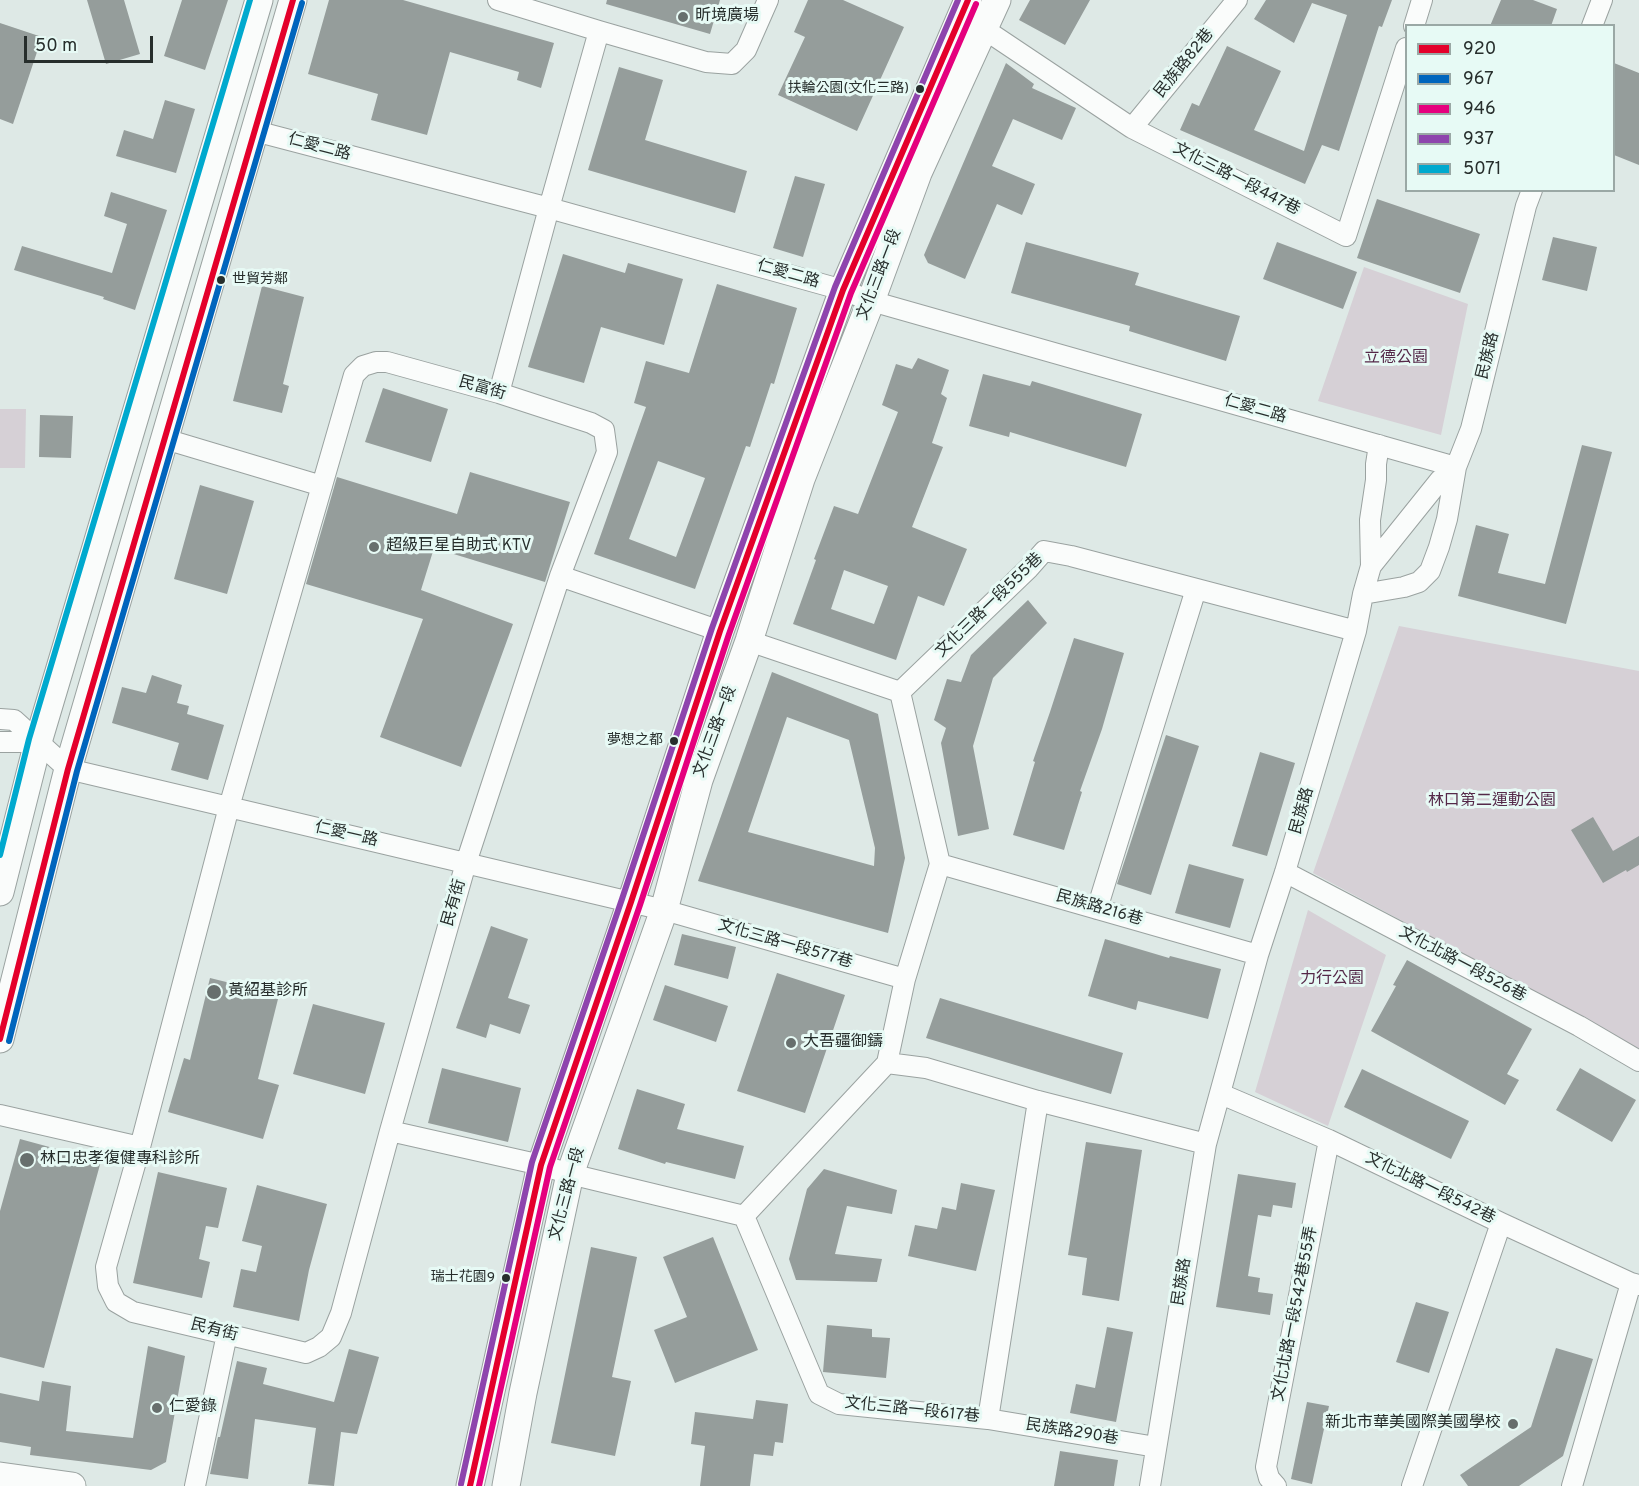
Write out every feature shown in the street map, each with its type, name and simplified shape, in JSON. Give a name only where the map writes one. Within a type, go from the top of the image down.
[{"type":"street","points":[[0,892],[38,742],[259,0]]},
{"type":"street","points":[[0,1039],[68,769],[293,0]]},
{"type":"street","points":[[498,0],[599,32],[706,62],[732,64],[746,50],[768,0]]},
{"type":"street","name":"文化三路一段","points":[[506,1486],[523,1393],[570,1174],[664,910],[699,780],[749,641],[801,479],[871,301],[918,173],[997,0]]},
{"type":"street","name":"民族路82巷","points":[[1132,128],[1237,0]]},
{"type":"street","points":[[1415,24],[1422,0]]},
{"type":"street","points":[[1593,24],[1599,0]]},
{"type":"street","name":"文化三路一段","points":[[470,1486],[541,1165],[720,631],[843,290],[964,9]]},
{"type":"street","name":"文化三路一段447巷","points":[[964,9],[984,29],[1132,128],[1347,236],[1405,54]]},
{"type":"street","points":[[499,393],[599,32]]},
{"type":"street","name":"仁愛二路","points":[[255,131],[549,208],[843,290],[871,301],[1456,467]]},
{"type":"street","name":"民族路","points":[[1149,1486],[1206,1144],[1258,955],[1356,632],[1363,594],[1419,582],[1430,571],[1447,519],[1456,467],[1473,421],[1531,192]]},
{"type":"street","name":"民富街","points":[[229,807],[354,375],[363,366],[376,362],[387,362],[499,393],[574,417],[604,430],[607,452],[560,576],[466,863]]},
{"type":"street","points":[[165,439],[322,486]]},
{"type":"street","points":[[1363,594],[1371,566],[1370,520],[1379,445]]},
{"type":"street","points":[[1371,566],[1440,480],[1456,467]]},
{"type":"street","name":"文化三路一段555巷","points":[[900,692],[1044,551],[1071,556],[1356,632]]},
{"type":"street","points":[[560,576],[720,631]]},
{"type":"street","points":[[1097,909],[1196,590]]},
{"type":"street","points":[[390,1131],[744,1215],[887,1063],[905,979],[940,864],[900,692],[749,641]]},
{"type":"street","name":"仁愛一路","points":[[0,719],[14,720],[68,769],[664,910]]},
{"type":"street","points":[[0,742],[38,742]]},
{"type":"street","name":"民有街","points":[[229,807],[140,1147],[106,1267],[108,1286],[116,1302],[133,1312],[306,1353],[319,1347],[331,1337],[341,1313],[466,863]]},
{"type":"street","name":"民族路216巷","points":[[940,864],[1258,955]]},
{"type":"street","name":"文化北路一段526巷","points":[[1285,872],[1579,1026],[1639,1061]]},
{"type":"street","name":"文化三路一段577巷","points":[[664,910],[905,979]]},
{"type":"street","points":[[887,1063],[926,1068],[1038,1101],[1206,1144]]},
{"type":"street","name":"文化北路一段542巷","points":[[1221,1094],[1329,1140],[1501,1223],[1635,1284]]},
{"type":"street","name":"文化三路一段617巷","points":[[744,1215],[819,1394],[839,1404],[988,1419],[1038,1101]]},
{"type":"street","points":[[0,1116],[140,1147]]},
{"type":"street","name":"文化北路一段542巷55弄","points":[[1276,1486],[1269,1478],[1266,1467],[1329,1140]]},
{"type":"street","points":[[1412,1486],[1501,1223]]},
{"type":"street","points":[[1572,1486],[1635,1284]]},
{"type":"street","points":[[195,1486],[227,1334]]},
{"type":"street","name":"民族路290巷","points":[[988,1419],[1156,1447]]},
{"type":"street","points":[[0,1476],[72,1486]]},
{"type":"green space","name":"立德公園","points":[[1364,267],[1468,304],[1441,435],[1318,401]]},
{"type":"green space","points":[[0,409],[26,409],[25,468],[0,468]]},
{"type":"green space","name":"林口第二運動公園","points":[[1399,626],[1639,671],[1639,1052],[1313,873]]},
{"type":"green space","name":"力行公園","points":[[1308,910],[1386,955],[1328,1126],[1255,1092]]},
{"type":"building","points":[[87,0],[124,0],[140,54],[106,64]]},
{"type":"building","points":[[182,0],[228,0],[205,70],[164,56]]},
{"type":"building","points":[[329,0],[403,0],[554,43],[541,88],[517,80],[519,72],[450,52],[427,135],[371,120],[378,94],[308,74]]},
{"type":"building","name":"昕境廣場","points":[[607,0],[720,0],[710,34],[606,4]]},
{"type":"building","points":[[808,0],[843,0],[904,27],[857,131],[778,95],[805,37],[794,32]]},
{"type":"building","points":[[1030,0],[1090,0],[1065,45],[1019,20]]},
{"type":"building","points":[[1266,0],[1392,0],[1382,27],[1379,26],[1339,151],[1322,145],[1305,184],[1180,130],[1192,103],[1199,106],[1227,46],[1281,71],[1254,130],[1304,151],[1347,15],[1312,3],[1294,43],[1254,19]]},
{"type":"building","points":[[1501,0],[1533,0],[1557,9],[1552,24],[1491,24]]},
{"type":"building","points":[[0,23],[42,37],[13,124],[0,119]]},
{"type":"building","points":[[1006,63],[1034,84],[1032,88],[1076,108],[1062,140],[1013,119],[992,166],[1035,184],[1022,215],[997,204],[965,279],[928,263],[924,255]]},
{"type":"building","points":[[1615,63],[1639,73],[1639,165],[1615,155]]},
{"type":"building","points":[[619,67],[663,80],[645,140],[747,171],[735,213],[588,170]]},
{"type":"building","points":[[165,100],[195,109],[176,173],[116,156],[124,130],[153,139]]},
{"type":"building","points":[[795,176],[825,184],[803,257],[773,248]]},
{"type":"building","points":[[111,192],[167,210],[135,310],[103,299],[104,297],[14,270],[22,246],[112,273],[127,224],[104,216]]},
{"type":"building","points":[[1377,199],[1480,234],[1460,293],[1357,258]]},
{"type":"building","points":[[1553,237],[1597,247],[1587,291],[1542,280]]},
{"type":"building","points":[[1026,242],[1139,273],[1135,285],[1240,316],[1226,361],[1129,331],[1130,326],[1011,293]]},
{"type":"building","points":[[1277,242],[1357,272],[1343,309],[1263,279]]},
{"type":"building","points":[[563,254],[625,273],[628,263],[683,279],[664,345],[601,327],[584,383],[528,367]]},
{"type":"building","points":[[717,284],[797,308],[774,384],[771,383],[750,447],[746,446],[695,589],[594,554],[646,407],[634,403],[646,361],[689,373]],"holes":[[[658,461],[705,478],[676,557],[629,539]]]},
{"type":"building","points":[[262,286],[304,297],[283,384],[289,386],[282,413],[233,401]]},
{"type":"building","points":[[918,358],[949,370],[941,394],[947,398],[932,443],[943,447],[912,527],[967,549],[944,606],[918,596],[896,660],[793,624],[834,506],[858,514],[898,412],[882,405],[896,364],[912,369]],"holes":[[[844,570],[888,586],[874,624],[831,609]]]},
{"type":"building","points":[[983,374],[1030,386],[1032,381],[1142,414],[1126,467],[1010,432],[1009,437],[969,426]]},
{"type":"building","points":[[383,388],[448,409],[431,462],[365,442]]},
{"type":"building","points":[[40,415],[73,416],[71,458],[39,457]]},
{"type":"building","points":[[1582,445],[1612,452],[1566,624],[1458,596],[1476,525],[1509,534],[1498,573],[1545,584]]},
{"type":"building","points":[[470,472],[570,502],[545,582],[434,548],[421,590],[513,624],[461,767],[380,737],[423,619],[306,584],[337,477],[457,514]]},
{"type":"building","points":[[200,485],[254,501],[227,594],[174,579]]},
{"type":"building","points":[[1028,600],[1047,623],[993,678],[973,746],[989,829],[958,836],[941,743],[946,728],[934,720],[947,679],[961,682],[971,655]]},
{"type":"building","points":[[1074,638],[1124,653],[1102,729],[1080,791],[1082,792],[1064,850],[1013,835],[1035,762],[1033,761]]},
{"type":"building","points":[[772,672],[878,714],[905,858],[888,933],[698,881]],"holes":[[[787,717],[849,740],[875,848],[874,866],[748,832]]]},
{"type":"building","points":[[152,675],[182,685],[177,703],[189,706],[187,714],[224,725],[208,780],[171,770],[179,743],[112,723],[122,687],[146,693]]},
{"type":"building","points":[[1166,735],[1199,746],[1151,895],[1117,884]]},
{"type":"building","points":[[1260,752],[1295,763],[1267,856],[1232,846]]},
{"type":"building","points":[[1593,817],[1613,851],[1639,836],[1639,865],[1603,883],[1571,830]]},
{"type":"building","points":[[1189,864],[1244,879],[1230,928],[1175,913]]},
{"type":"building","points":[[491,926],[528,939],[508,998],[530,1005],[520,1034],[490,1024],[486,1038],[456,1028]]},
{"type":"building","points":[[682,934],[736,947],[728,979],[674,965]]},
{"type":"building","points":[[1105,939],[1169,958],[1170,956],[1221,969],[1208,1019],[1138,1001],[1136,1010],[1088,996]]},
{"type":"building","points":[[1407,960],[1532,1029],[1507,1074],[1519,1080],[1505,1105],[1371,1031],[1396,986],[1393,985]]},
{"type":"building","name":"大吾疆御鑄","points":[[777,973],[845,995],[805,1113],[737,1091]]},
{"type":"building","points":[[210,978],[279,995],[258,1079],[279,1085],[263,1139],[168,1112],[184,1058],[190,1060]]},
{"type":"building","points":[[665,985],[728,1006],[716,1042],[653,1020]]},
{"type":"building","points":[[940,998],[1123,1053],[1111,1094],[926,1038]]},
{"type":"building","points":[[313,1004],[385,1023],[365,1094],[293,1074]]},
{"type":"building","points":[[442,1068],[521,1088],[508,1142],[428,1123]]},
{"type":"building","points":[[1580,1068],[1636,1100],[1612,1142],[1556,1110]]},
{"type":"building","points":[[1362,1069],[1469,1121],[1451,1159],[1344,1107]]},
{"type":"building","points":[[637,1089],[685,1104],[677,1129],[744,1146],[735,1179],[666,1162],[665,1164],[618,1149]]},
{"type":"building","points":[[20,1139],[101,1161],[44,1368],[0,1357],[0,1211]]},
{"type":"building","points":[[1086,1142],[1142,1150],[1119,1301],[1082,1295],[1087,1258],[1068,1255]]},
{"type":"building","points":[[824,1169],[897,1190],[892,1214],[847,1206],[835,1254],[882,1259],[877,1282],[796,1280],[789,1259],[807,1189]]},
{"type":"building","points":[[158,1172],[227,1188],[218,1228],[206,1226],[199,1259],[210,1262],[202,1298],[133,1283]]},
{"type":"building","points":[[1238,1174],[1296,1183],[1292,1208],[1273,1205],[1271,1217],[1258,1215],[1248,1276],[1260,1278],[1258,1292],[1273,1294],[1270,1315],[1216,1307]]},
{"type":"building","points":[[961,1183],[995,1190],[976,1271],[908,1256],[915,1225],[937,1229],[942,1207],[956,1210]]},
{"type":"building","points":[[257,1185],[327,1204],[309,1270],[299,1321],[233,1307],[241,1269],[256,1272],[262,1246],[242,1241]]},
{"type":"building","points":[[713,1237],[758,1350],[675,1383],[654,1330],[687,1317],[663,1257]]},
{"type":"building","points":[[591,1247],[637,1257],[612,1377],[631,1381],[615,1456],[551,1443]]},
{"type":"building","points":[[1416,1302],[1449,1312],[1429,1373],[1396,1362]]},
{"type":"building","points":[[827,1325],[872,1329],[872,1337],[890,1338],[886,1378],[823,1372]]},
{"type":"building","points":[[1107,1327],[1133,1332],[1116,1422],[1070,1413],[1076,1384],[1095,1388]]},
{"type":"building","name":"仁愛錄","points":[[148,1346],[185,1356],[166,1462],[151,1470],[30,1455],[31,1447],[0,1442],[0,1393],[39,1401],[42,1381],[71,1386],[66,1431],[133,1438]]},
{"type":"building","points":[[1556,1348],[1593,1359],[1563,1456],[1519,1486],[1468,1486],[1460,1475],[1531,1427]]},
{"type":"building","points":[[349,1349],[379,1357],[357,1434],[341,1432],[334,1486],[308,1484],[316,1428],[255,1419],[248,1479],[210,1474],[237,1361],[267,1368],[263,1384],[334,1402]]},
{"type":"building","points":[[756,1400],[788,1404],[783,1443],[775,1442],[773,1456],[754,1454],[750,1486],[700,1486],[705,1446],[691,1444],[695,1412],[753,1419]]},
{"type":"building","points":[[1307,1402],[1329,1406],[1312,1484],[1291,1479]]},
{"type":"building","points":[[1060,1451],[1118,1460],[1114,1486],[1054,1486]]},
{"type":"transit line","name":"5071","points":[[0,855],[29,739],[250,0]]},
{"type":"transit line","name":"920","points":[[0,1039],[68,769],[293,0]]},
{"type":"transit line","name":"937","points":[[461,1484],[532,1162],[712,628],[835,287],[958,0]]},
{"type":"transit line","name":"920","points":[[470,1486],[541,1165],[720,631],[843,290],[968,0]]},
{"type":"transit line","name":"967","points":[[9,1041],[77,771],[302,3]]},
{"type":"transit line","name":"946","points":[[479,1486],[550,1167],[640,905],[729,634],[851,293],[976,4]]},
{"type":"place","name":"昕境廣場","points":[[683,17]]},
{"type":"place","name":"扶輪公園(文化三路)","points":[[920,89]]},
{"type":"place","name":"世貿芳鄰","points":[[221,280]]},
{"type":"place","name":"超級巨星自助式 KTV","points":[[374,547]]},
{"type":"place","name":"夢想之都","points":[[674,741]]},
{"type":"place","name":"黃紹基診所","points":[[214,992]]},
{"type":"place","name":"大吾疆御鑄","points":[[791,1043]]},
{"type":"place","name":"林口忠孝復健專科診所","points":[[27,1160]]},
{"type":"place","name":"瑞士花園9","points":[[506,1278]]},
{"type":"place","name":"仁愛錄","points":[[157,1408]]},
{"type":"place","name":"新北市華美國際美國學校","points":[[1513,1424]]}]
